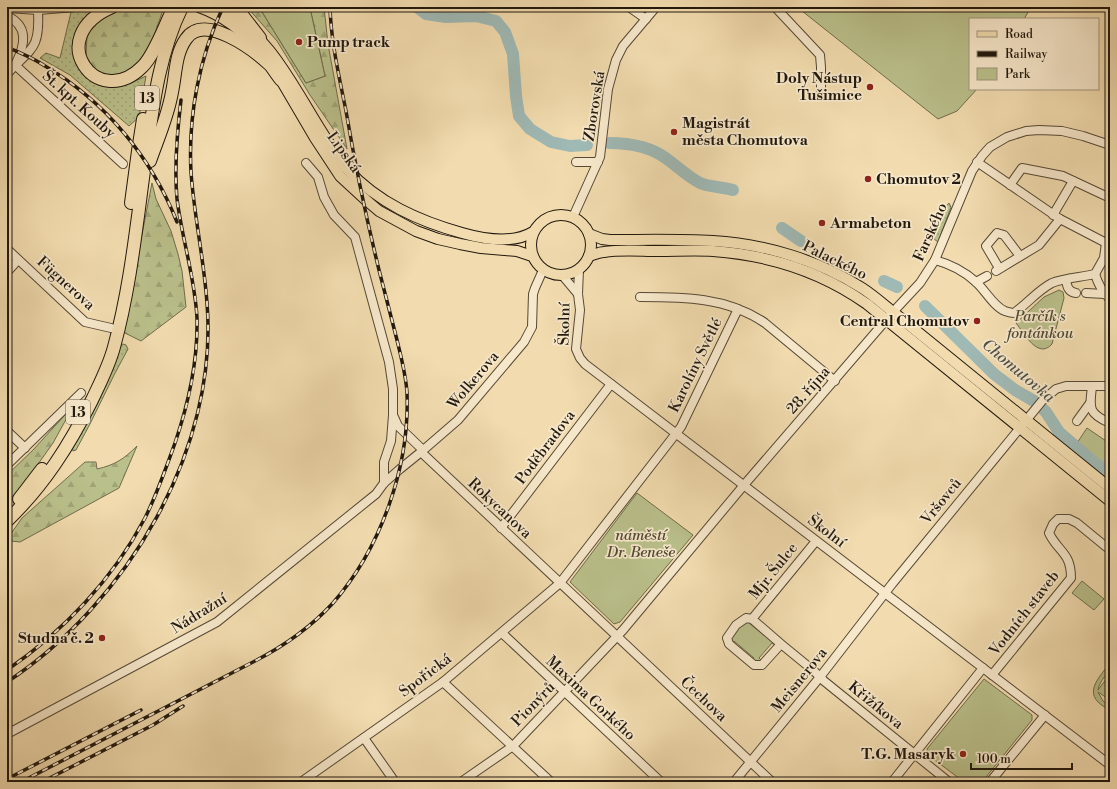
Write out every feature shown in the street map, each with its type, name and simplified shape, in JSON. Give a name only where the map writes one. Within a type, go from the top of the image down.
[{"type":"highway","points":[[112,7],[91,19],[84,28],[79,39],[78,50],[85,67],[98,79],[116,82],[126,79],[134,74],[144,66],[165,26]]},
{"type":"highway","name":"13","points":[[7,510],[18,500],[47,463],[66,433],[93,381],[111,328],[118,298],[127,242],[138,151],[154,65],[165,26],[173,7]]},
{"type":"highway","name":"13","points":[[7,521],[32,495],[54,467],[83,419],[100,384],[114,349],[126,297],[154,102],[165,52],[172,30],[182,7]]},
{"type":"highway","points":[[236,7],[260,38]]},
{"type":"highway","points":[[140,197],[172,92],[180,49],[189,35],[195,31],[205,29],[217,30],[240,42],[269,65],[281,80]]},
{"type":"main road","name":"Lipská","points":[[199,7],[216,14],[242,31],[267,58],[315,138],[340,176],[379,211],[416,231],[438,239],[481,248],[517,251],[532,256]]},
{"type":"main road","name":"Lipská","points":[[219,7],[246,24],[260,38],[281,64],[321,132],[347,168],[361,182],[381,198],[401,211],[426,222],[467,235],[506,239],[520,238],[533,232]]},
{"type":"main road","points":[[554,215],[573,217],[580,221],[589,234],[591,249],[589,256],[579,269],[570,274],[552,274],[543,270],[532,256],[530,240],[533,232],[538,224],[554,215]]},
{"type":"main road","name":"Palackého","points":[[589,234],[602,239],[610,240],[719,241],[748,245],[778,252],[807,261],[862,288],[890,316]]},
{"type":"main road","name":"Palackého","points":[[589,256],[604,252],[726,252],[769,260],[803,270],[835,285],[890,316],[1026,420],[1110,488]]},
{"type":"main road","name":"Palackého","points":[[1026,420],[1110,501]]},
{"type":"street","points":[[38,10],[51,7]]},
{"type":"street","points":[[7,8],[38,10],[76,7]]},
{"type":"street","points":[[629,7],[646,19]]},
{"type":"street","name":"Zborovská","points":[[573,217],[601,153],[608,89],[616,60],[623,46],[656,7]]},
{"type":"street","points":[[775,7],[820,56],[821,90]]},
{"type":"street","points":[[7,74],[28,54],[34,46],[39,26],[38,10]]},
{"type":"street","points":[[7,16],[15,21],[20,27],[23,35],[23,50],[15,65]]},
{"type":"street","name":"Št. kpt. Kouby","points":[[15,65],[123,164]]},
{"type":"street","points":[[935,260],[966,274],[1005,311],[1014,313],[1043,289],[1052,284],[1095,274],[1104,258],[1108,244],[1060,220],[1010,184],[979,159],[990,147],[1007,137],[1026,131],[1062,131],[1110,145]]},
{"type":"street","name":"Farského","points":[[890,316],[920,284],[935,260],[965,187],[979,159]]},
{"type":"street","points":[[576,162],[598,162]]},
{"type":"street","points":[[306,163],[318,177],[324,198],[334,215],[355,237],[389,362],[393,389],[394,415],[390,441],[384,462],[384,483]]},
{"type":"street","points":[[1010,184],[1022,168],[1063,176],[1110,198]]},
{"type":"street","points":[[1053,214],[1073,181]]},
{"type":"street","points":[[1020,256],[1004,235],[997,232],[986,246],[998,270],[1039,245],[1060,220]]},
{"type":"street","name":"Fügnerova","points":[[7,249],[85,322],[111,328]]},
{"type":"street","points":[[7,272],[18,260]]},
{"type":"street","name":"Školní","points":[[579,269],[578,294],[580,310],[576,340],[578,354],[585,364],[1110,765]]},
{"type":"street","name":"Wolkerova","points":[[384,483],[458,420],[524,342],[532,327],[533,294],[543,270]]},
{"type":"street","points":[[1095,274],[1107,297]]},
{"type":"street","name":"Školní","points":[[562,275],[578,294]]},
{"type":"street","points":[[976,282],[987,276]]},
{"type":"street","points":[[1066,280],[1069,290],[1072,293],[1076,293]]},
{"type":"street","points":[[1086,293],[1107,297]]},
{"type":"street","name":"Karolíny Světlé","points":[[640,297],[676,297],[723,303],[738,309],[764,323],[835,381]]},
{"type":"street","name":"Karolíny Světlé","points":[[676,433],[681,427],[738,309]]},
{"type":"street","name":"28. října","points":[[744,486],[890,316]]},
{"type":"street","name":"Poděbradova","points":[[501,528],[611,384]]},
{"type":"street","name":"Vršovců","points":[[885,593],[1042,401],[1056,389],[1066,386],[1110,386]]},
{"type":"street","points":[[1092,387],[1090,403],[1092,409],[1098,418],[1110,423]]},
{"type":"street","points":[[7,465],[81,393]]},
{"type":"street","points":[[1077,421],[1090,403]]},
{"type":"street","name":"Rokycanova","points":[[394,415],[398,426],[422,451],[560,583]]},
{"type":"street","points":[[7,431],[24,448]]},
{"type":"street","points":[[676,433],[560,583],[617,636],[744,486]]},
{"type":"street","name":"Nádražní","points":[[7,734],[218,622],[376,494],[384,483]]},
{"type":"street","name":"Vodních staveb","points":[[992,675],[1071,578],[1071,568],[1066,555],[1052,540],[1049,533],[1053,524],[1058,519],[1069,519],[1077,523],[1110,550]]},
{"type":"street","name":"Mjr. Šulce","points":[[752,619],[816,541]]},
{"type":"street","name":"Spořická","points":[[301,782],[443,682],[560,583]]},
{"type":"street","name":"Meisnerova","points":[[734,782],[820,677],[885,593]]},
{"type":"street","name":"Mjr. Šulce","points":[[781,644],[762,665],[754,665],[728,644],[727,638],[736,625],[746,618],[752,619],[820,677]]},
{"type":"street","name":"Maxima Gorkého","points":[[502,633],[661,782]]},
{"type":"street","name":"Pionýrů","points":[[461,782],[513,746],[617,636]]},
{"type":"street","name":"Čechova","points":[[617,636],[772,782]]},
{"type":"street","points":[[892,782],[983,668]]},
{"type":"street","name":"Křižíkova","points":[[820,677],[949,782]]},
{"type":"street","points":[[443,682],[551,782]]},
{"type":"street","points":[[990,782],[1045,715]]},
{"type":"street","points":[[364,738],[395,782]]},
{"type":"green space","points":[[100,7],[89,16],[79,67],[92,82],[114,87],[131,83],[146,76],[139,117],[129,126],[70,75],[40,58],[46,53],[60,58],[71,12]]},
{"type":"green space","points":[[130,7],[164,7],[152,42],[139,62],[128,73],[113,76],[97,73],[86,56],[87,35],[93,23],[115,9]]},
{"type":"green space","points":[[247,7],[259,7],[306,83],[325,76],[310,8],[324,7],[328,44],[347,149],[310,95],[277,41]]},
{"type":"green space","name":"Pump track","points":[[259,7],[312,7],[310,8],[325,76],[306,83]]},
{"type":"green space","points":[[797,7],[1031,7],[1025,18],[969,18],[969,90],[976,90],[957,111],[938,119]]},
{"type":"green space","points":[[152,183],[156,199],[171,231],[178,254],[182,271],[186,307],[141,341],[123,332]]},
{"type":"green space","points":[[949,203],[951,207],[938,242],[934,239],[936,225],[941,214]]},
{"type":"green space","name":"Parčík s fontánkou","points":[[1059,290],[1063,292],[1064,298],[1052,344],[1047,348],[1042,349],[1037,347],[1027,338],[1016,323],[1044,297]]},
{"type":"green space","points":[[123,344],[126,345],[128,349],[83,438],[76,450],[73,451],[72,449],[104,386],[119,346]]},
{"type":"green space","points":[[74,405],[53,443],[26,481],[7,503],[7,475],[33,450]]},
{"type":"green space","points":[[1087,428],[1109,443],[1110,442],[1110,470],[1092,458],[1077,443]]},
{"type":"green space","points":[[137,446],[119,488],[20,542],[11,541],[10,535],[22,518],[85,462],[96,462],[97,469],[109,466],[128,455]]},
{"type":"green space","name":"náměstí Dr. Beneše","points":[[637,493],[693,535],[620,622],[614,624],[570,582]]},
{"type":"green space","points":[[1082,581],[1104,599],[1094,610],[1072,593]]},
{"type":"green space","points":[[744,621],[752,622],[750,624],[770,640],[776,642],[776,646],[772,643],[759,658],[763,662],[759,663],[752,660],[754,658],[734,641],[733,643],[730,637],[734,635]]},
{"type":"green space","points":[[1110,663],[1110,667],[1098,690],[1110,674],[1110,700],[1098,692],[1103,701],[1110,707],[1110,710],[1101,705],[1096,699],[1094,688],[1096,682]]},
{"type":"green space","points":[[984,679],[1032,715],[1032,720],[982,782],[964,782],[928,755],[927,749]]},
{"type":"waterway","name":"Chomutovka","points":[[417,7],[426,14],[446,17],[476,16],[496,21],[505,32],[513,54],[519,116],[530,129],[551,142],[570,146],[587,145]]},
{"type":"waterway","name":"Chomutovka","points":[[609,143],[647,148],[671,162],[700,183],[733,190]]},
{"type":"waterway","name":"Chomutovka","points":[[782,228],[801,241]]},
{"type":"waterway","name":"Chomutovka","points":[[884,281],[897,287]]},
{"type":"waterway","name":"Chomutovka","points":[[925,306],[994,374],[1015,390],[1034,401],[1046,412],[1059,432],[1096,464],[1110,473]]},
{"type":"railway","points":[[7,682],[51,649],[91,610],[126,566],[156,518],[181,466],[198,413],[207,358],[207,303],[204,270],[192,188],[191,130],[193,109],[207,46],[223,7]]},
{"type":"railway","points":[[21,782],[255,661],[297,635],[325,612],[350,581],[378,532],[389,505],[398,477],[403,449],[407,421],[407,393],[402,359],[374,250],[357,171],[336,59],[330,7]]},
{"type":"railway","points":[[7,47],[36,60],[67,80],[88,96],[107,114],[124,133],[154,175],[177,222]]},
{"type":"railway","points":[[7,670],[28,655],[67,621],[102,583],[118,562],[145,518],[165,471],[180,428],[192,382],[197,334],[194,288],[177,199],[176,150],[181,100]]},
{"type":"railway","points":[[42,782],[153,725],[183,706]]},
{"type":"railway","points":[[7,779],[141,710]]},
{"type":"place","name":"Pump track","points":[[299,42]]},
{"type":"place","name":"Doly Nástup Tušimice","points":[[870,87]]},
{"type":"place","name":"Magistrát města Chomutova","points":[[674,132]]},
{"type":"place","name":"Chomutov 2","points":[[868,179]]},
{"type":"place","name":"Armabeton","points":[[822,223]]},
{"type":"place","name":"Central Chomutov","points":[[977,321]]},
{"type":"place","name":"Studna č. 2","points":[[102,638]]},
{"type":"place","name":"T.G. Masaryk","points":[[963,754]]}]
